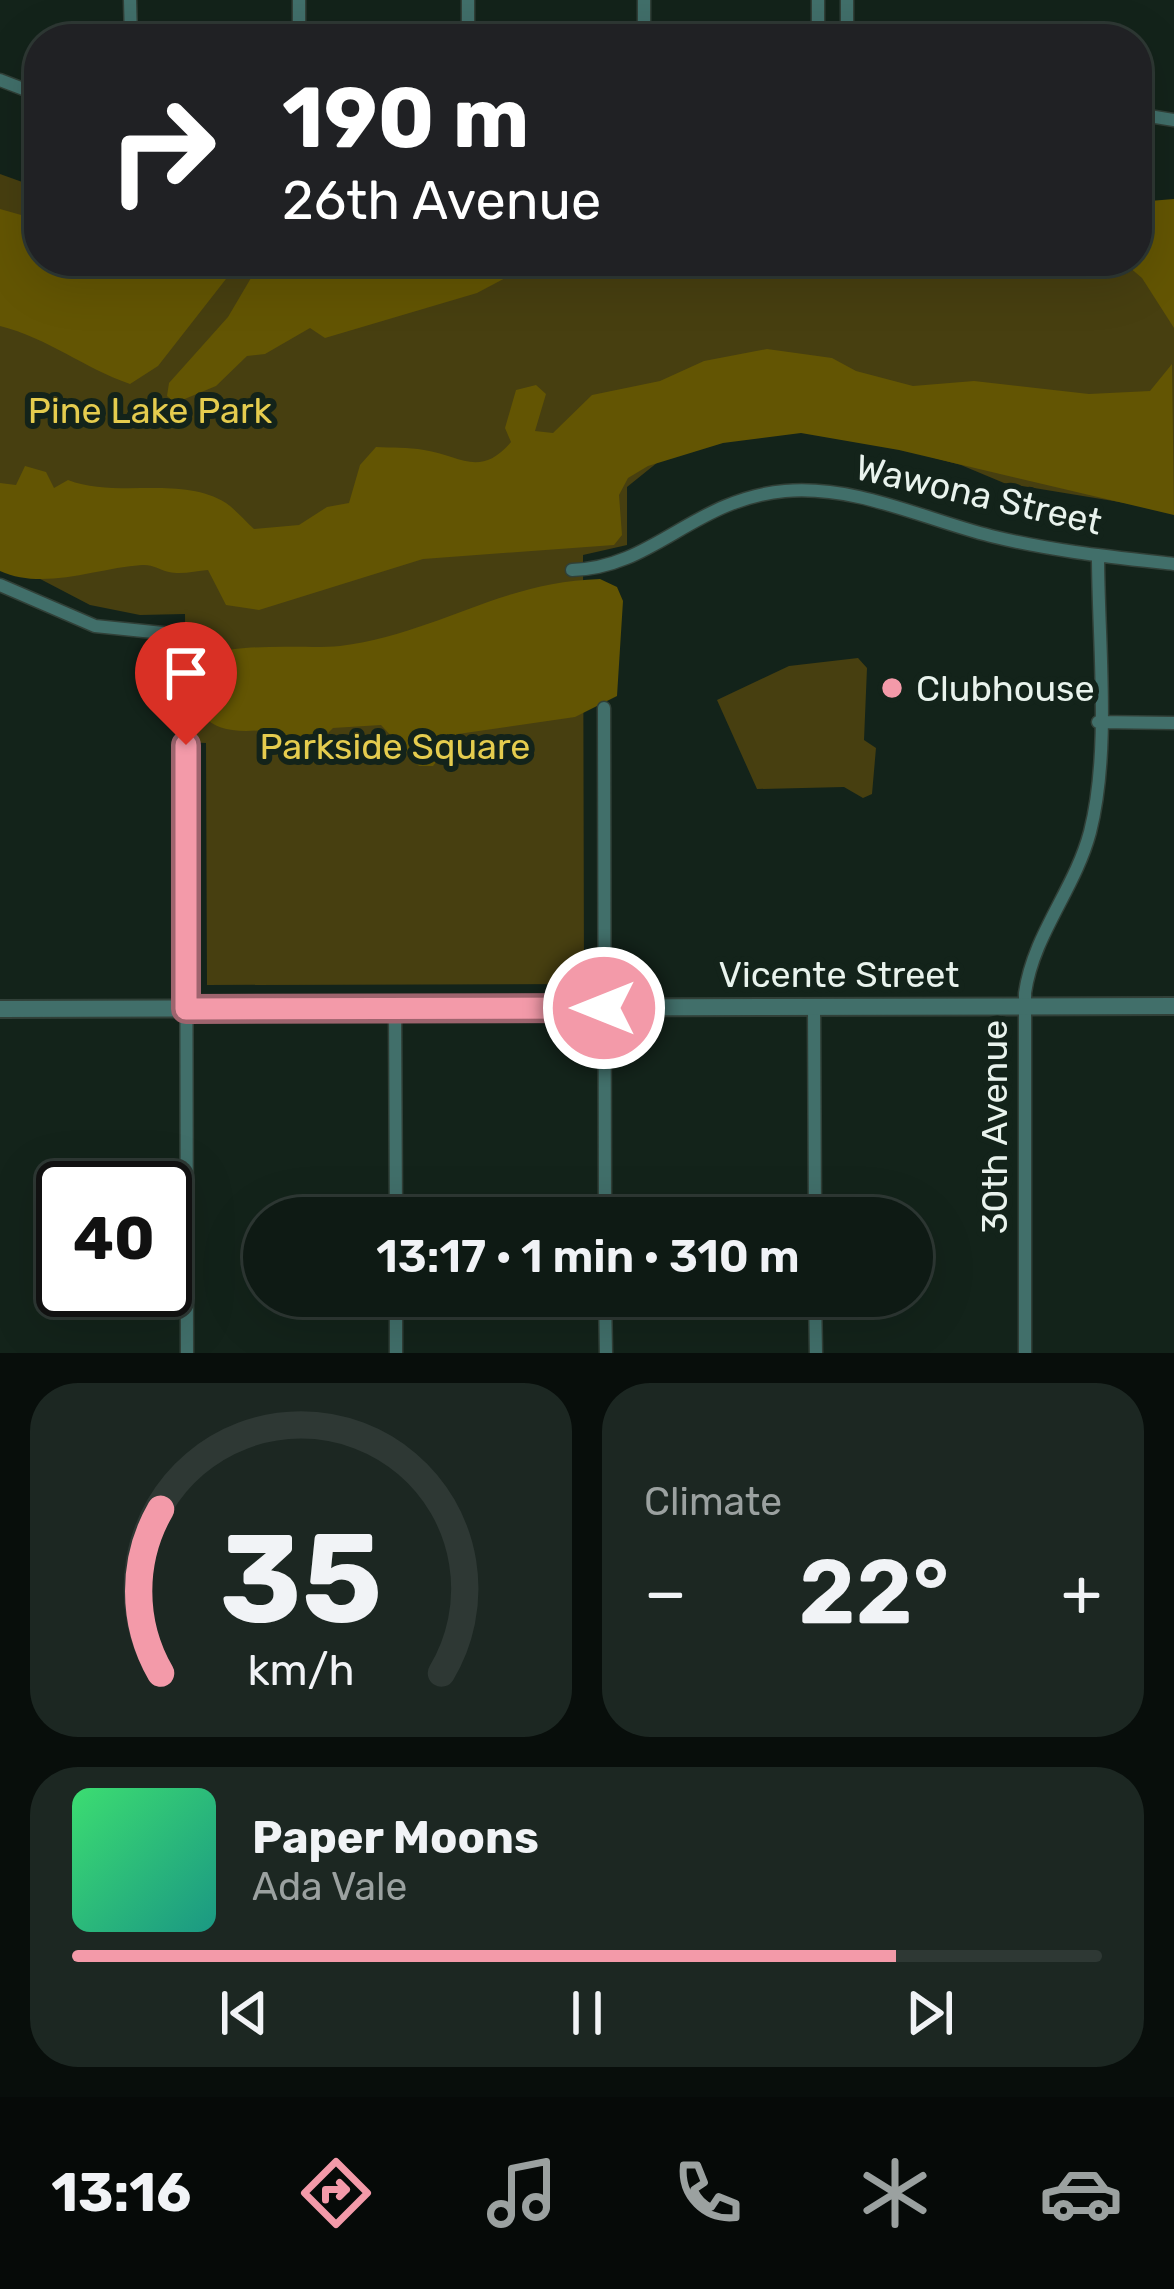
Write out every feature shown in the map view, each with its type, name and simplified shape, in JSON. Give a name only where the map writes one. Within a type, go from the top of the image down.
[{"type":"street","name":"Wawona Street","points":[[572,570],[624,561],[720,504],[811,490],[850,493],[991,536],[1174,564]]},
{"type":"street","name":"30th Avenue","points":[[1025,1353],[1024,1006],[1034,955],[1070,886],[1091,827],[1098,722],[1098,556]]},
{"type":"street","points":[[0,585],[95,626],[192,636]]},
{"type":"street","points":[[604,708],[605,1197]]},
{"type":"street","points":[[1098,722],[1174,723]]},
{"type":"street","points":[[186,745],[188,1353]]},
{"type":"street","name":"Vicente Street","points":[[0,1009],[1174,1006]]},
{"type":"street","points":[[814,1007],[815,1197]]},
{"type":"street","points":[[395,1008],[396,1197]]},
{"type":"street","points":[[396,1317],[396,1353]]},
{"type":"street","points":[[605,1317],[605,1353]]},
{"type":"street","points":[[815,1317],[816,1353]]},
{"type":"green space","name":"Pine Lake Park","points":[[0,174],[24,183],[24,276],[1152,276],[1152,243],[1174,216],[1174,511],[1004,483],[961,465],[800,422],[663,458],[627,487],[627,545],[583,555],[584,984],[207,985],[206,743],[186,742],[185,614],[140,615],[90,605],[0,558]]},
{"type":"green space","points":[[858,658],[867,668],[864,740],[876,748],[872,794],[863,798],[844,787],[757,789],[717,700],[789,666]]},
{"type":"shaded area","points":[[1174,199],[1174,328],[1140,276],[1152,276],[1152,201]]},
{"type":"shaded area","points":[[0,209],[24,216],[24,276],[228,276],[158,366],[130,384],[0,326]]},
{"type":"shaded area","points":[[252,276],[509,276],[477,293],[325,338],[310,328],[265,354],[247,356],[216,386],[175,403],[167,396],[169,383],[228,317]]},
{"type":"shaded area","points":[[767,349],[832,358],[856,371],[913,386],[974,381],[1089,394],[1150,391],[1172,364],[1174,515],[899,450],[801,433],[723,443],[648,466],[628,478],[619,495],[622,535],[614,545],[423,559],[259,610],[226,605],[208,570],[174,573],[142,565],[34,579],[0,571],[0,483],[16,485],[25,466],[46,472],[54,488],[68,480],[107,488],[189,490],[226,503],[254,529],[299,525],[327,507],[349,503],[360,465],[376,447],[424,450],[470,462],[500,453],[511,442],[505,428],[516,390],[536,385],[546,394],[535,431],[553,433],[592,395],[660,381],[704,361]]},
{"type":"shaded area","points":[[600,579],[617,587],[623,601],[617,696],[575,717],[458,734],[433,766],[419,766],[381,725],[333,728],[305,756],[279,758],[263,730],[230,730],[208,720],[191,686],[189,668],[217,652],[375,640],[530,589]]},
{"type":"place","name":"Clubhouse","points":[[892,688]]},
{"type":"route","points":[[186,745],[186,1009],[604,1008]]},
{"type":"park label","name":"Parkside Square","points":[[395,746]]}]
